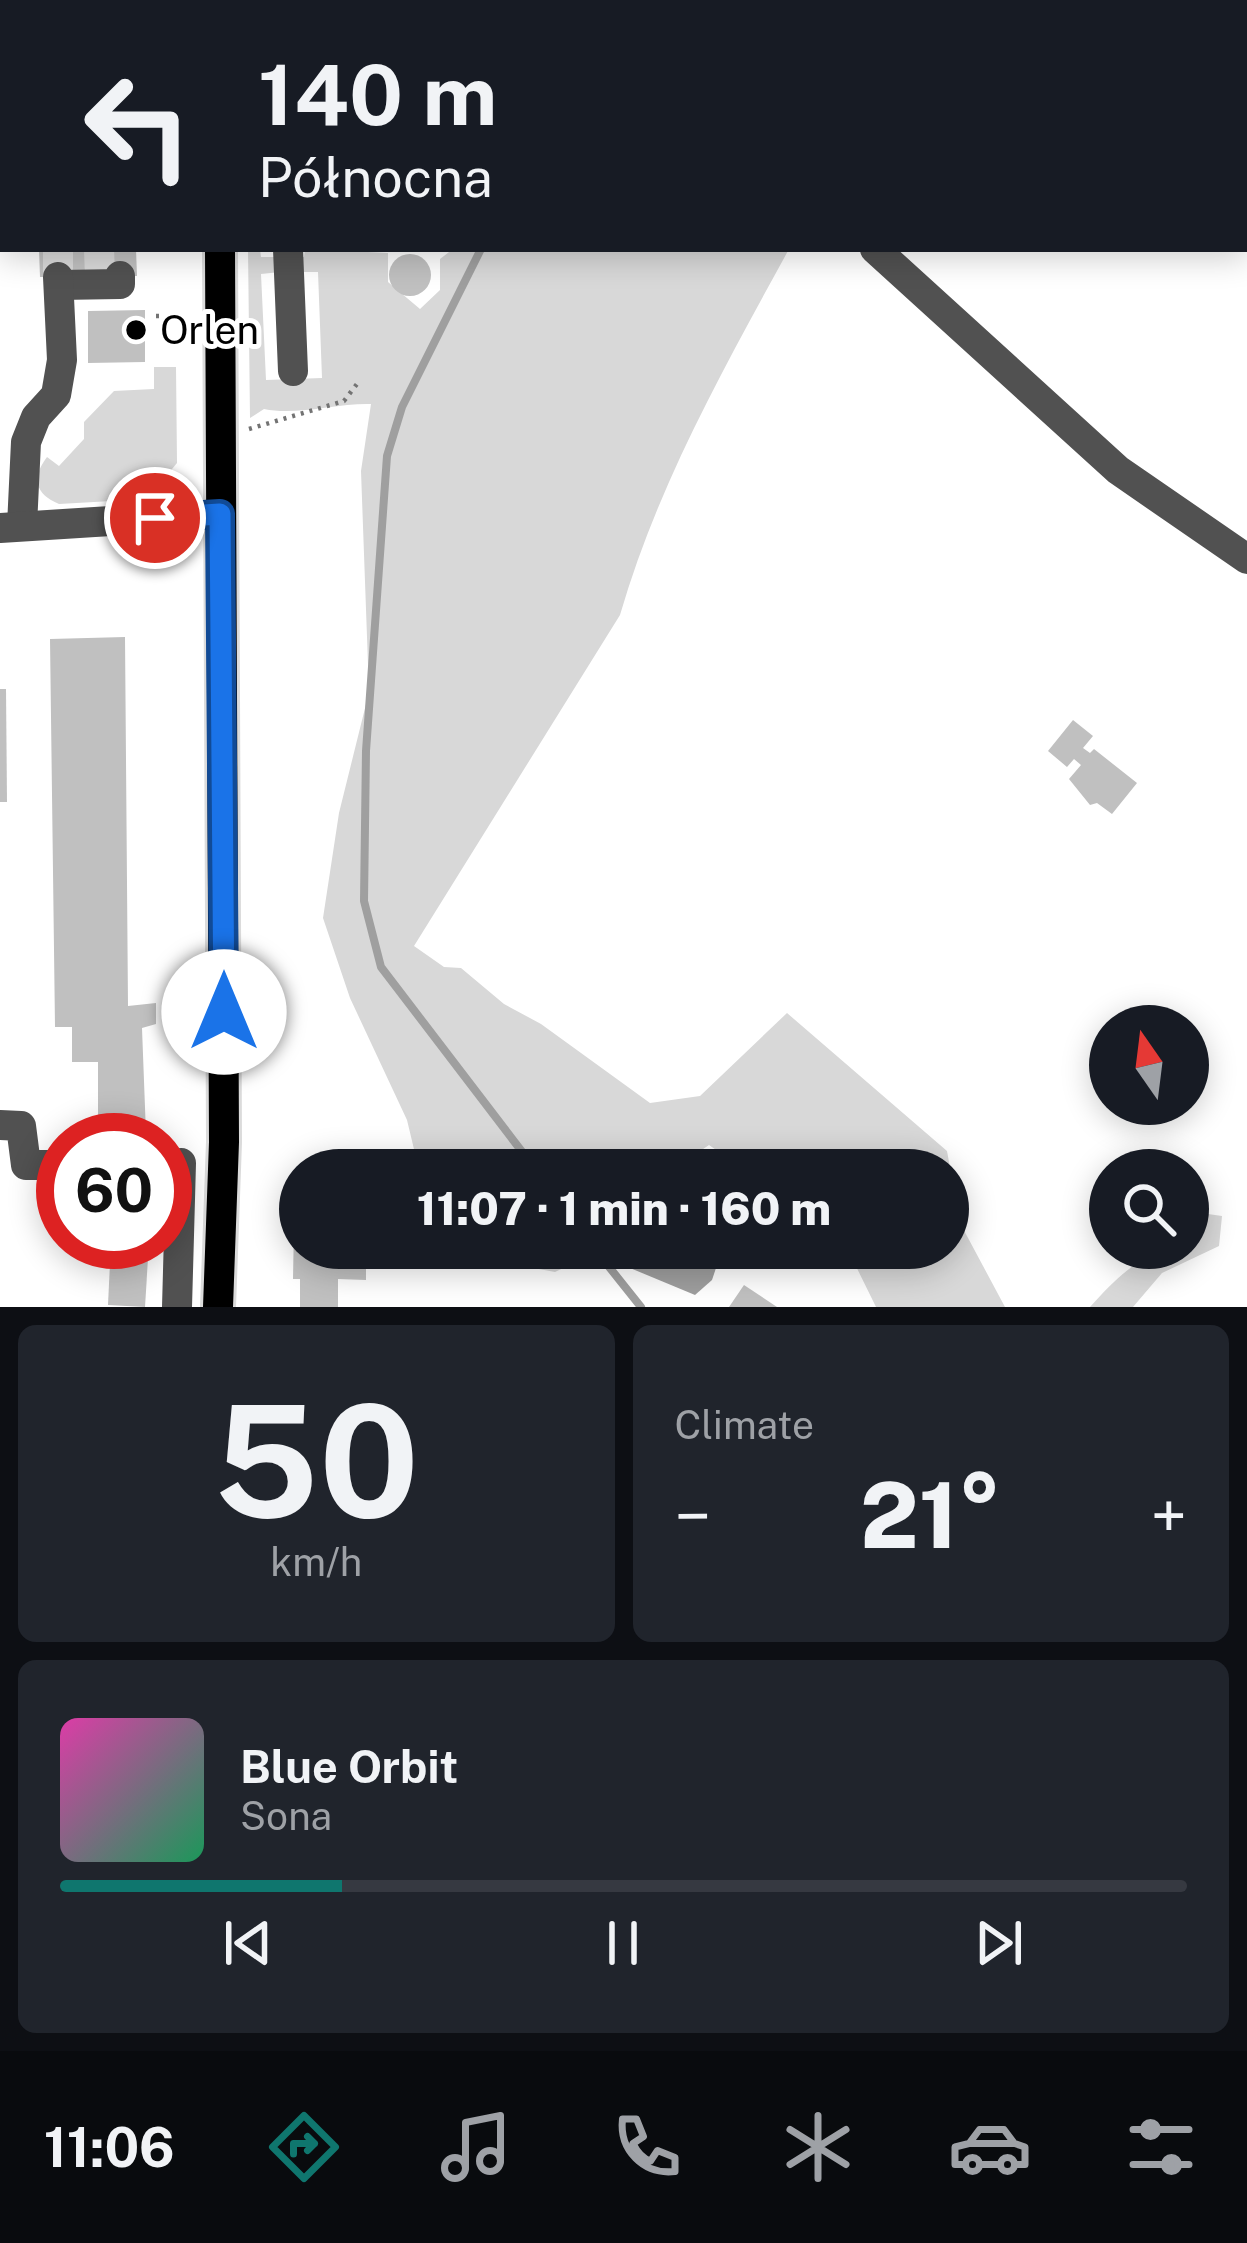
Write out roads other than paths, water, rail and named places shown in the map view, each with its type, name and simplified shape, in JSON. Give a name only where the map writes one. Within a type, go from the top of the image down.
[{"type":"main road","points":[[218,1307],[224,1163],[220,252]]},
{"type":"street","points":[[288,252],[292,371]]},
{"type":"street","points":[[878,252],[1118,470],[1247,559]]},
{"type":"street","points":[[85,280],[56,395],[36,417],[22,460],[11,527],[220,514]]},
{"type":"street","points":[[0,1125],[21,1126],[26,1166],[36,1166]]},
{"type":"street","points":[[192,1163],[224,1163]]},
{"type":"street","points":[[176,1269],[177,1307]]},
{"type":"waterway","points":[[480,252],[402,407],[387,456],[366,751],[364,901],[381,967],[520,1149]]},
{"type":"waterway","points":[[611,1269],[641,1307]]},
{"type":"tunnel","points":[[58,252],[58,277]]},
{"type":"tunnel","points":[[99,252],[100,276]]},
{"type":"place","name":"Orlen","points":[[136,330]]}]
